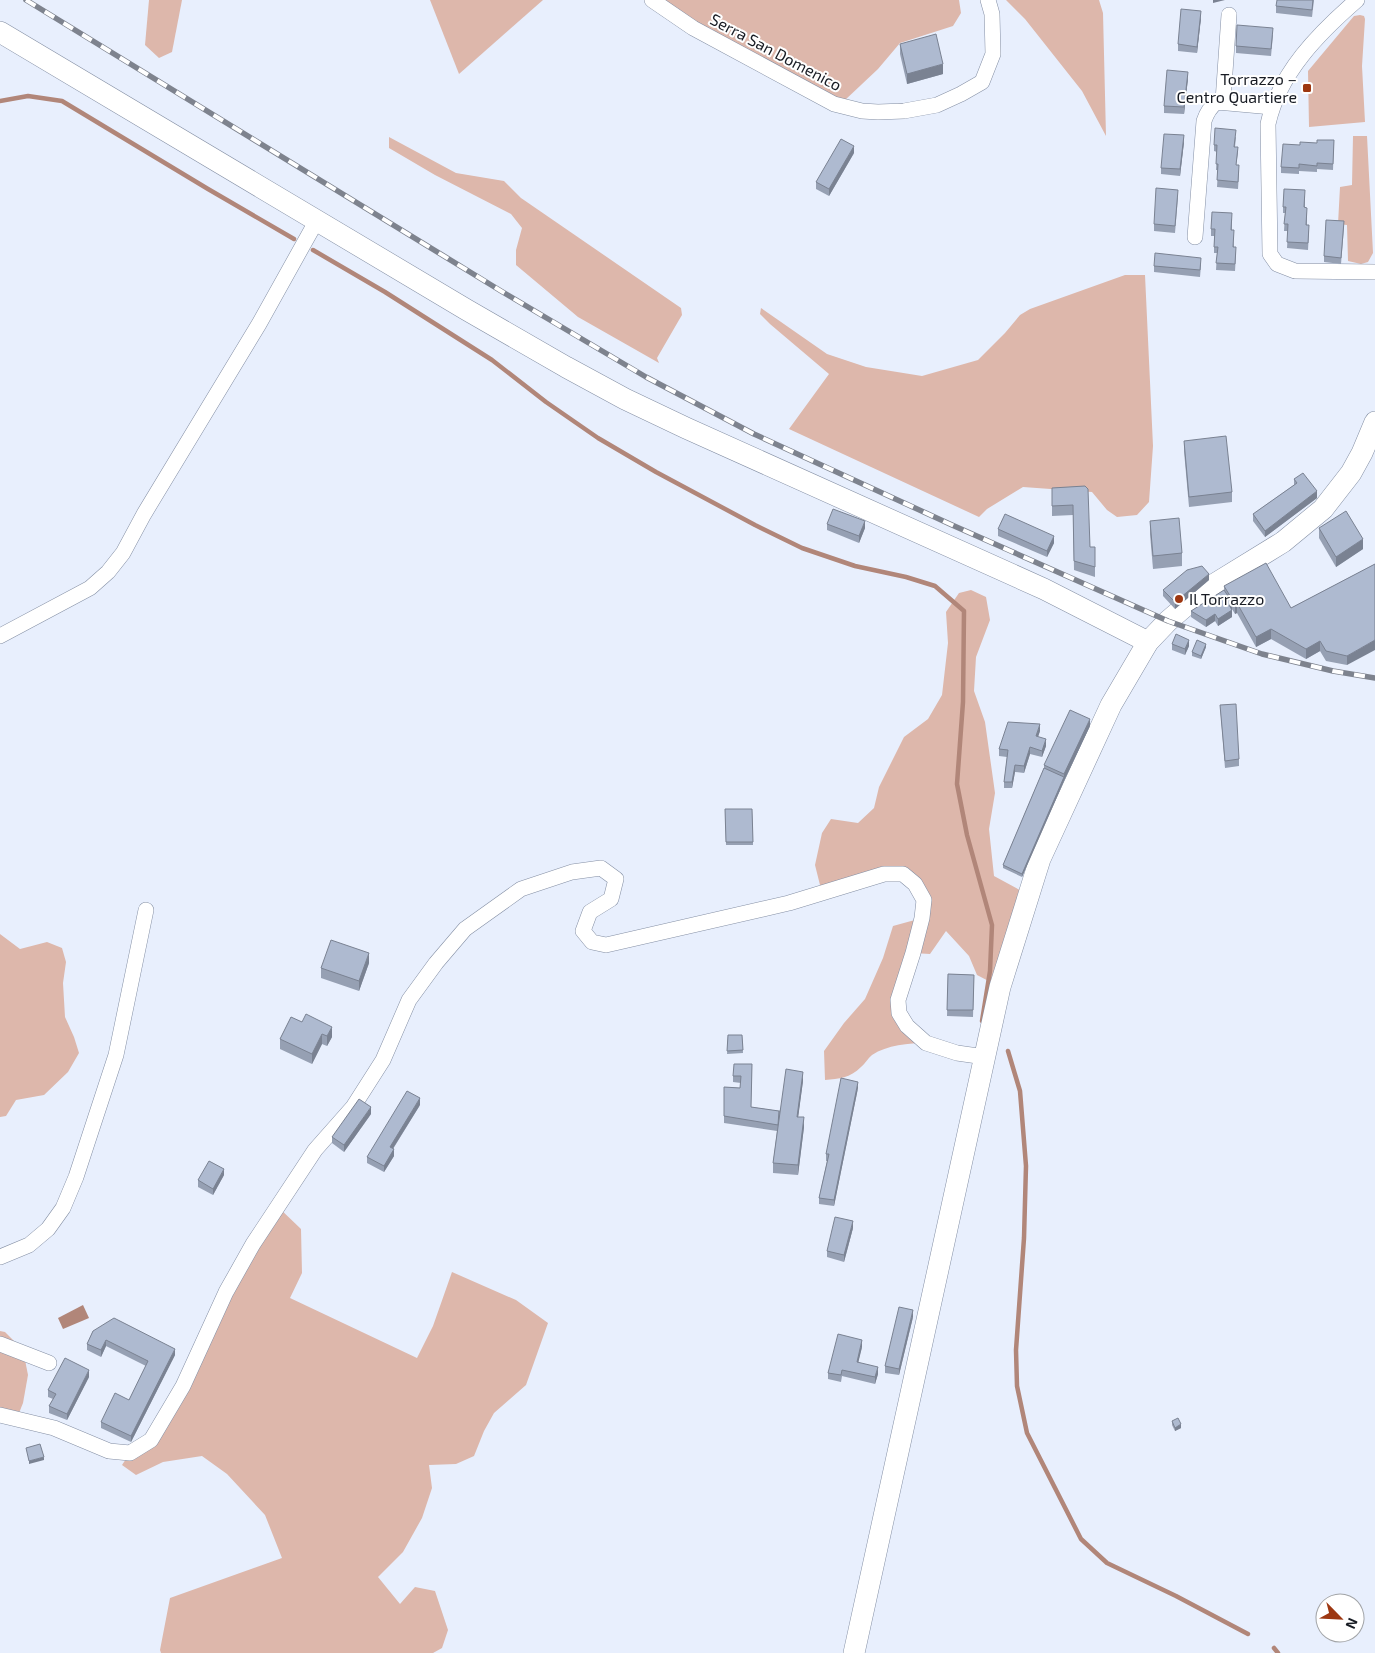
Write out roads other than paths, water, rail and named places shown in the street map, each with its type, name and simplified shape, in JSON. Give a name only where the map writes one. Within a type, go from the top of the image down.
[{"type":"street","name":"Serra San Domenico","points":[[652,0],[693,28],[834,104],[862,111],[878,112],[904,111],[937,105],[982,82],[993,54],[992,14],[988,0]]},
{"type":"street","points":[[1358,0],[1332,22],[1296,65],[1277,94],[1272,107],[1268,124],[1270,254],[1276,264],[1295,271],[1375,272]]},
{"type":"street","points":[[1223,101],[1229,15]]},
{"type":"street","points":[[0,32],[484,320],[625,399],[1044,589],[1148,642]]},
{"type":"street","points":[[1195,237],[1204,121],[1211,106],[1223,101],[1272,107]]},
{"type":"street","points":[[0,636],[90,588],[108,572],[122,553],[259,324],[316,220]]},
{"type":"street","points":[[854,1653],[1000,987],[1040,859],[1111,705],[1148,642],[1168,621],[1213,585],[1283,542],[1323,509],[1369,450],[1375,422]]},
{"type":"street","points":[[0,1415],[54,1428],[108,1451],[130,1453],[151,1440],[183,1386],[226,1292],[253,1244],[315,1150],[352,1107],[383,1060],[409,1000],[436,963],[465,929],[521,889],[572,872],[601,868],[616,879],[611,900],[590,912],[583,931],[592,942],[606,945],[789,903],[884,874],[903,874],[914,884],[924,900],[922,918],[913,953],[898,1000],[899,1013],[907,1026],[926,1043],[957,1053],[985,1057]]},
{"type":"street","points":[[0,1257],[29,1245],[48,1229],[63,1208],[76,1177],[116,1055],[146,910]]},
{"type":"street","points":[[0,1344],[49,1363]]},
{"type":"waterway","points":[[0,101],[28,96],[62,101],[294,239]]},
{"type":"waterway","points":[[313,250],[385,292],[492,360],[546,402],[598,438],[656,472],[802,548],[855,566],[906,577],[935,586],[964,611],[963,702],[957,784],[967,835],[992,925],[990,971],[982,1021]]},
{"type":"waterway","points":[[1008,1051],[1020,1091],[1026,1166],[1024,1238],[1016,1350],[1017,1386],[1027,1433],[1081,1539],[1107,1563],[1176,1596],[1248,1634]]},
{"type":"waterway","points":[[1274,1648],[1278,1653]]},
{"type":"railway","points":[[26,0],[501,291],[646,377],[754,434],[1168,621],[1262,654],[1333,671],[1375,678]]},
{"type":"place","name":"Torrazzo – Centro Quartiere","points":[[1307,88]]},
{"type":"place","name":"Il Torrazzo","points":[[1179,599]]}]
